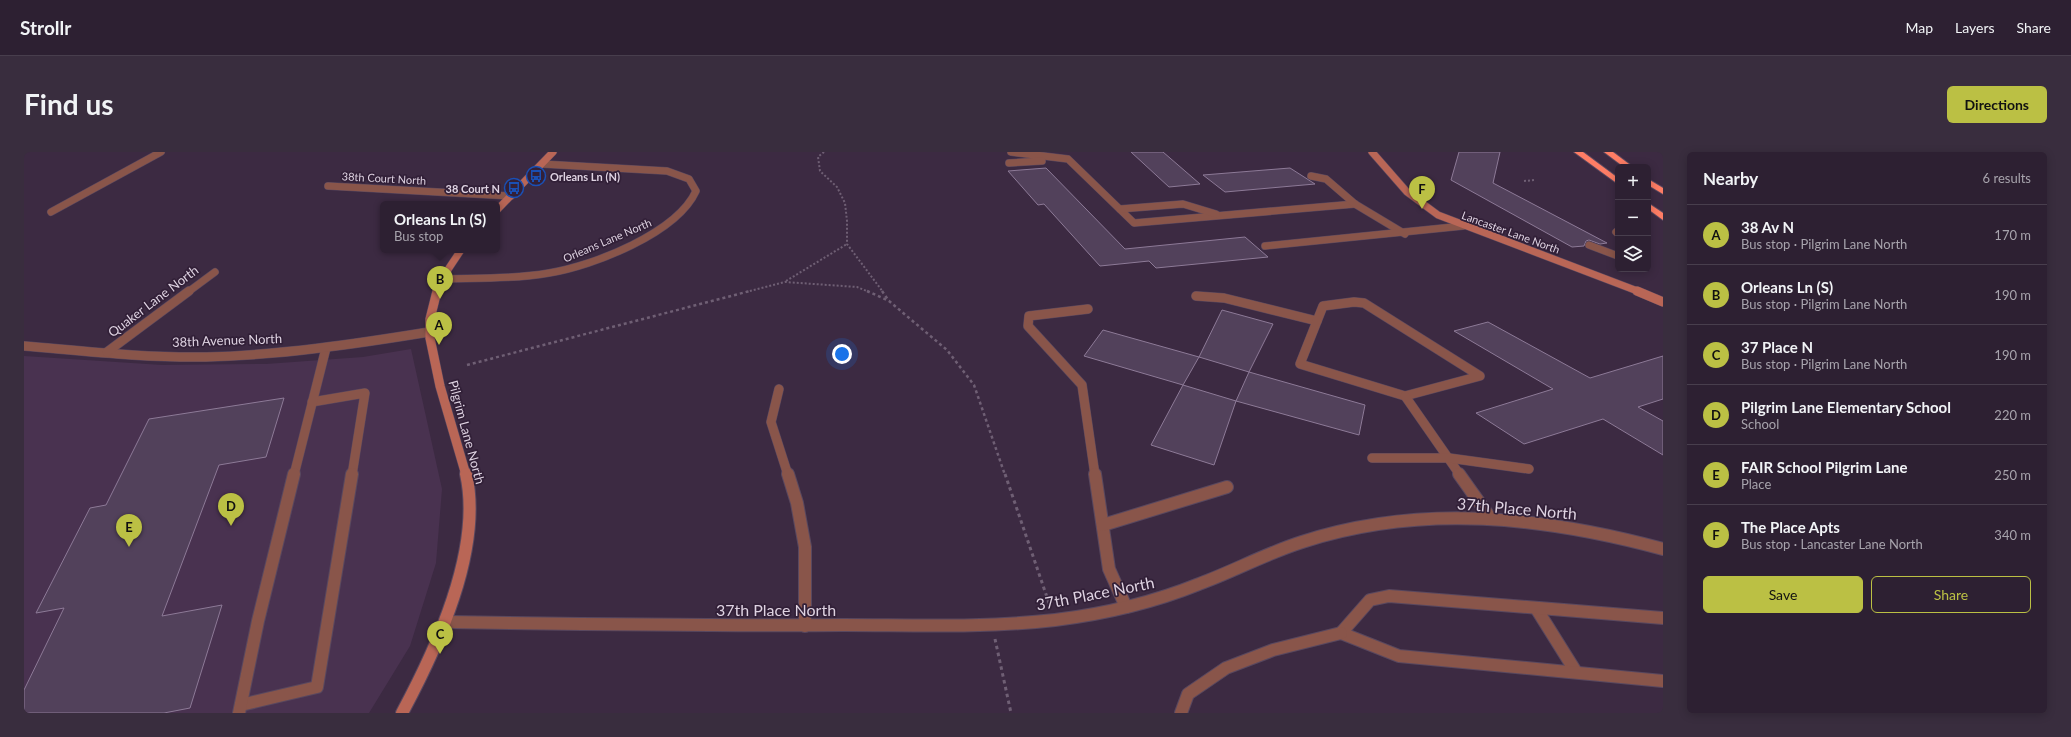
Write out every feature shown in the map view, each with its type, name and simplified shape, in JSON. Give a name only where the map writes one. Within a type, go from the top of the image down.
[{"type":"highway","points":[[1578,152],[1615,180]]},
{"type":"highway","points":[[1608,152],[1625,164]]},
{"type":"highway","points":[[1651,183],[1663,192]]},
{"type":"highway","points":[[1651,207],[1663,217]]},
{"type":"street","points":[[51,212],[161,152]]},
{"type":"street","points":[[500,207],[553,152]]},
{"type":"street","points":[[1011,152],[1068,159],[1134,223],[1355,204]]},
{"type":"street","name":"Lancaster Lane North","points":[[1372,152],[1407,192],[1438,215],[1463,226],[1615,282],[1663,302]]},
{"type":"street","points":[[1010,163],[1068,159]]},
{"type":"street","name":"Orleans Lane North","points":[[442,279],[526,276],[571,269],[655,232],[685,210],[696,191],[689,179],[667,171],[542,164]]},
{"type":"street","points":[[1312,176],[1326,179],[1355,204],[1405,234]]},
{"type":"street","name":"38th Court North","points":[[328,186],[511,196]]},
{"type":"street","points":[[1120,209],[1183,204],[1222,216]]},
{"type":"street","points":[[1265,246],[1405,234],[1463,226]]},
{"type":"street","points":[[1589,245],[1615,255]]},
{"type":"street","name":"Pilgrim Lane North","points":[[402,713],[428,662],[446,622],[455,596],[468,541],[469,497],[460,453],[436,371],[429,332],[432,310],[442,279],[452,260],[458,253]]},
{"type":"street","name":"Quaker Lane North","points":[[107,352],[214,272]]},
{"type":"street","points":[[1196,296],[1224,298],[1317,321]]},
{"type":"street","points":[[1354,302],[1364,303],[1480,376],[1405,396],[1300,364],[1322,306],[1354,302]]},
{"type":"street","points":[[1088,309],[1029,316],[1028,326],[1082,385],[1109,569],[1126,607]]},
{"type":"street","name":"38th Avenue North","points":[[24,346],[176,356],[229,356],[326,348],[429,332]]},
{"type":"street","points":[[312,402],[365,393],[317,687],[240,709],[262,604],[312,402],[326,348]]},
{"type":"street","points":[[779,389],[771,422],[797,503],[805,547],[805,626]]},
{"type":"street","points":[[1405,396],[1491,519]]},
{"type":"street","points":[[1372,458],[1449,458],[1528,469]]},
{"type":"street","points":[[1103,525],[1227,487]]},
{"type":"street","name":"37th Place North","points":[[446,622],[805,626],[992,624],[1055,620],[1126,607],[1180,592],[1302,542],[1348,528],[1397,520],[1453,518],[1491,519],[1580,529],[1663,549]]},
{"type":"street","points":[[1181,713],[1188,694],[1226,668],[1272,650],[1341,633],[1370,600],[1389,596],[1663,618]]},
{"type":"street","points":[[1536,608],[1576,672]]},
{"type":"street","points":[[1341,633],[1399,656],[1663,681]]},
{"type":"path","points":[[824,152],[818,157],[820,171],[835,182],[848,210],[847,244],[866,267],[889,301],[947,350],[974,386],[1055,620]]},
{"type":"path","points":[[1524,181],[1535,180]]},
{"type":"path","points":[[466,365],[487,361],[785,282],[847,244]]},
{"type":"path","points":[[785,282],[857,287],[889,301]]},
{"type":"path","points":[[992,624],[1010,713]]},
{"type":"shaded area","points":[[411,349],[442,489],[436,563],[410,646],[369,713],[24,713],[24,356],[162,365],[266,364],[363,357]]},
{"type":"building","points":[[1131,152],[1163,152],[1200,184],[1169,187]]},
{"type":"building","points":[[1459,152],[1500,152],[1493,183],[1607,243],[1600,244],[1589,240],[1586,241],[1584,246],[1572,247],[1451,180]]},
{"type":"building","points":[[1046,168],[1125,249],[1245,237],[1268,257],[1156,268],[1149,261],[1100,266],[1044,204],[1038,205],[1008,171]]},
{"type":"building","points":[[1290,168],[1315,184],[1225,192],[1203,175]]},
{"type":"building","points":[[1222,310],[1273,324],[1249,372],[1199,357]]},
{"type":"building","points":[[1488,322],[1590,378],[1663,356],[1663,399],[1638,407],[1663,421],[1663,455],[1603,419],[1524,444],[1476,413],[1553,389],[1454,331]]},
{"type":"building","points":[[1103,330],[1199,357],[1183,385],[1084,356]]},
{"type":"building","points":[[1249,372],[1365,405],[1359,435],[1236,401]]},
{"type":"building","points":[[1183,385],[1236,401],[1214,465],[1151,445]]},
{"type":"building","points":[[284,398],[266,457],[219,465],[162,616],[222,605],[190,708],[164,713],[24,713],[24,690],[64,608],[36,613],[90,508],[106,505],[149,419]]},
{"type":"place","name":"Orleans Ln (N)","points":[[536,176]]},
{"type":"place","name":"38 Court N","points":[[514,188]]},
{"type":"place","name":"The Place Apts","points":[[1422,209]]},
{"type":"place","name":"Orleans Ln (S)","points":[[440,299]]},
{"type":"place","name":"38 Av N","points":[[439,345]]},
{"type":"place","name":"Pilgrim Lane Elementary School","points":[[231,526]]},
{"type":"place","name":"FAIR School Pilgrim Lane","points":[[129,547]]},
{"type":"place","name":"37 Place N","points":[[440,654]]}]
